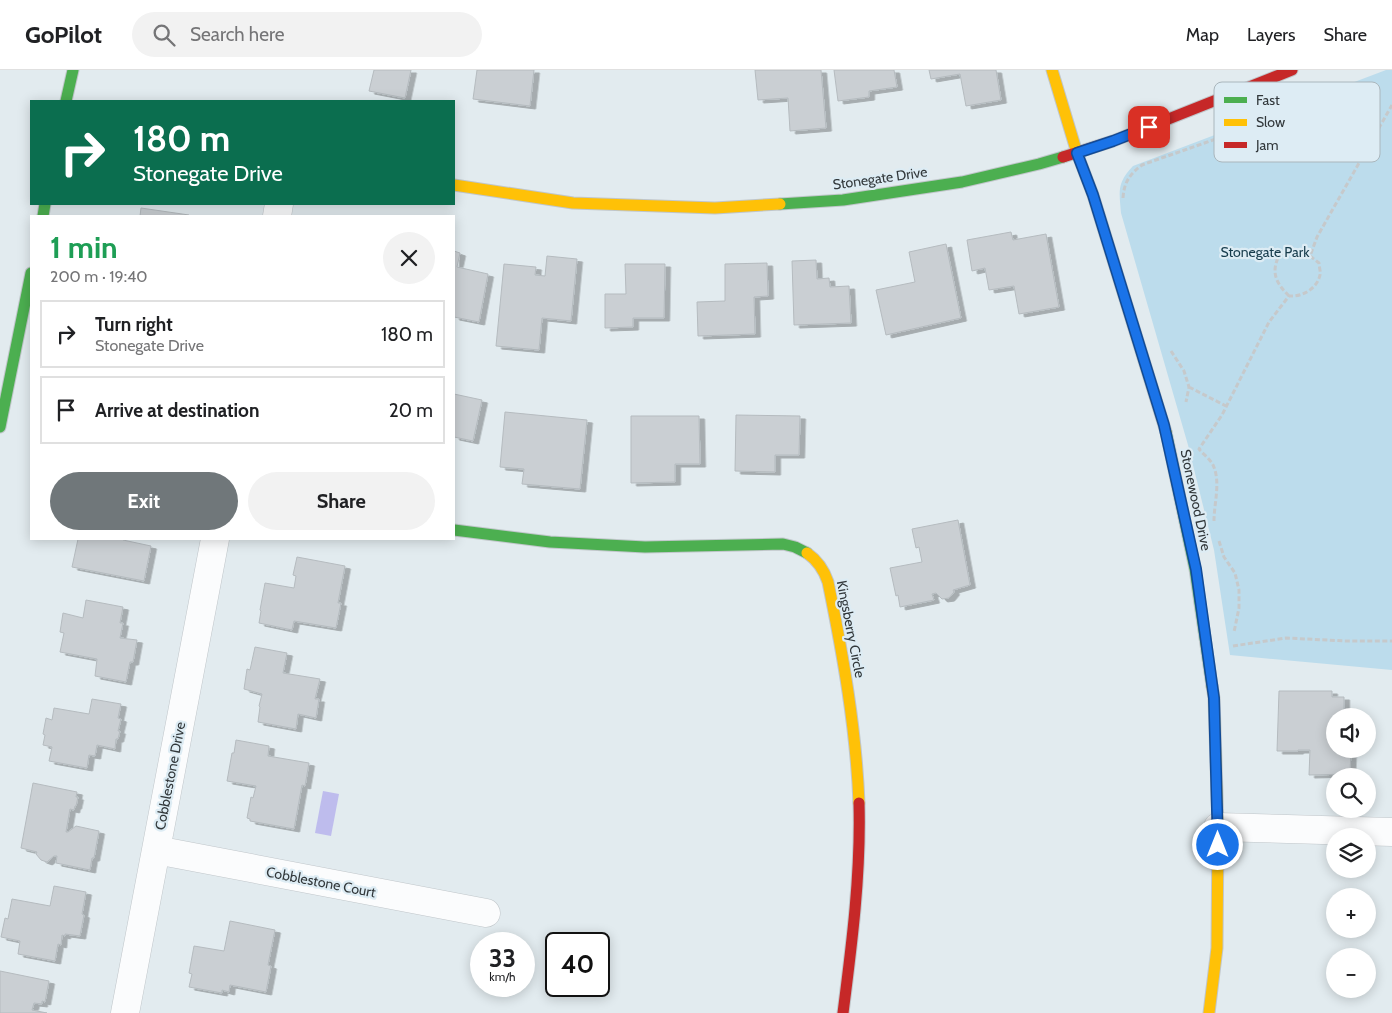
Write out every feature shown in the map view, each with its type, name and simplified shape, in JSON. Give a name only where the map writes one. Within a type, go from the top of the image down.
[{"type":"street","points":[[66,100],[73,70]]},
{"type":"street","name":"Stonewood Drive","points":[[1052,70],[1164,425],[1196,569],[1214,698],[1218,827],[1217,948],[1209,1013]]},
{"type":"street","name":"Stonegate Drive","points":[[1262,82],[1292,70]]},
{"type":"street","name":"Stonegate Drive","points":[[455,185],[573,203],[715,208],[843,200],[962,182],[1039,164],[1113,141],[1214,101]]},
{"type":"street","points":[[0,427],[30,277]]},
{"type":"street","name":"Kingsberry Circle","points":[[455,530],[550,542],[645,548],[783,544],[792,545],[810,555],[824,570],[841,648],[852,717],[858,786],[859,839],[856,892],[843,1013]]},
{"type":"street","name":"Cobblestone Drive","points":[[125,1013],[215,540]]},
{"type":"street","points":[[1218,827],[1392,832]]},
{"type":"street","name":"Cobblestone Court","points":[[156,850],[486,913]]},
{"type":"path","points":[[1380,125],[1392,104]]},
{"type":"path","points":[[1124,204],[1124,187],[1128,178],[1142,165],[1214,140]]},
{"type":"path","points":[[1310,256],[1317,237],[1359,162]]},
{"type":"path","points":[[1293,250],[1310,256],[1319,263],[1320,275],[1316,284],[1308,292],[1297,296],[1289,296],[1281,288],[1275,276],[1276,262],[1280,254],[1293,250]]},
{"type":"path","points":[[1199,449],[1222,415],[1269,322],[1289,296]]},
{"type":"path","points":[[1168,346],[1184,371],[1189,387],[1186,405]]},
{"type":"path","points":[[1189,387],[1226,406]]},
{"type":"path","points":[[1196,446],[1212,465],[1216,479],[1214,528]]},
{"type":"path","points":[[1216,534],[1224,557],[1235,573],[1239,590],[1239,608],[1233,640],[1229,646],[1286,638],[1392,641]]},
{"type":"green space","name":"Stonegate Park","points":[[1386,70],[1392,70],[1392,670],[1230,655],[1214,550],[1188,445],[1121,213],[1120,198],[1120,187],[1124,177],[1133,166],[1214,135],[1214,162],[1380,162],[1380,82],[1354,82]]},
{"type":"water","points":[[323,791],[339,794],[331,836],[315,833]]},
{"type":"building","points":[[374,70],[411,70],[405,98],[369,91]]},
{"type":"building","points":[[477,70],[534,70],[530,106],[473,99]]},
{"type":"building","points":[[755,70],[821,70],[826,128],[790,131],[788,98],[758,100]]},
{"type":"building","points":[[834,70],[894,70],[897,87],[869,91],[869,97],[838,101]]},
{"type":"building","points":[[929,70],[996,70],[1001,100],[966,106],[960,74],[931,79]]},
{"type":"building","points":[[141,208],[189,215],[140,215]]},
{"type":"building","points":[[1011,232],[1013,240],[1046,234],[1059,307],[1019,314],[1014,286],[989,290],[985,268],[972,271],[967,240]]},
{"type":"building","points":[[946,244],[961,318],[886,335],[876,290],[915,282],[909,252]]},
{"type":"building","points":[[455,251],[460,253],[457,267],[488,274],[479,322],[455,317]]},
{"type":"building","points":[[547,256],[577,259],[571,321],[542,318],[539,350],[496,346],[504,264],[536,267],[535,275],[545,276]]},
{"type":"building","points":[[816,260],[817,279],[829,278],[830,287],[849,286],[851,323],[794,325],[792,261]]},
{"type":"building","points":[[767,263],[768,296],[754,297],[755,334],[698,336],[697,302],[725,301],[725,264]]},
{"type":"building","points":[[625,264],[665,264],[664,318],[633,318],[633,327],[605,328],[605,294],[626,294]]},
{"type":"building","points":[[455,394],[482,400],[473,441],[455,437]]},
{"type":"building","points":[[505,412],[587,420],[580,489],[522,484],[524,469],[500,467]]},
{"type":"building","points":[[736,415],[800,416],[799,455],[775,455],[775,472],[735,471]]},
{"type":"building","points":[[631,416],[699,416],[700,464],[675,464],[675,482],[631,483]]},
{"type":"building","points":[[958,520],[970,585],[953,590],[954,592],[949,598],[942,599],[936,593],[932,594],[934,600],[900,607],[890,568],[922,562],[919,547],[916,548],[912,529]]},
{"type":"building","points":[[78,540],[123,540],[151,546],[144,581],[72,567]]},
{"type":"building","points":[[297,557],[345,566],[338,603],[341,603],[336,628],[294,621],[292,630],[259,623],[265,583],[294,588],[296,576],[293,575]]},
{"type":"building","points":[[86,600],[123,607],[120,623],[123,623],[120,638],[137,640],[133,662],[130,662],[126,682],[95,676],[97,659],[60,652],[64,633],[60,632],[63,613],[83,618]]},
{"type":"building","points":[[255,647],[287,653],[283,673],[320,679],[315,699],[319,699],[316,718],[298,714],[296,729],[258,722],[262,694],[244,689],[247,669],[250,670]]},
{"type":"building","points":[[1279,691],[1332,691],[1332,697],[1344,697],[1344,708],[1326,708],[1326,758],[1351,758],[1350,768],[1326,768],[1326,775],[1309,775],[1310,750],[1277,751]]},
{"type":"building","points":[[92,699],[121,704],[118,718],[121,719],[118,731],[120,731],[118,739],[116,739],[115,749],[97,745],[95,756],[89,755],[87,768],[49,761],[52,747],[43,745],[46,718],[52,720],[54,708],[89,714]]},
{"type":"building","points":[[236,740],[269,746],[268,756],[309,763],[305,786],[302,785],[294,829],[250,821],[247,818],[251,797],[253,798],[256,786],[227,781]]},
{"type":"building","points":[[33,783],[77,792],[76,806],[74,810],[70,809],[66,832],[76,826],[99,831],[90,870],[56,863],[57,856],[54,856],[47,862],[41,860],[36,854],[37,852],[21,848]]},
{"type":"building","points":[[54,886],[86,892],[80,936],[62,935],[61,945],[58,944],[55,961],[18,954],[20,941],[1,937],[5,918],[8,919],[12,899],[50,906]]},
{"type":"building","points":[[230,921],[275,930],[268,965],[271,966],[266,992],[230,985],[229,992],[222,990],[222,993],[189,987],[192,974],[189,973],[194,946],[224,951]]},
{"type":"building","points":[[0,971],[49,981],[45,1002],[42,1001],[42,1004],[34,1003],[32,1010],[47,1013],[0,1013]]},
{"type":"traffic: fast","points":[[66,100],[73,70]]},
{"type":"traffic: fast","points":[[780,204],[843,200],[962,182],[1063,157]]},
{"type":"traffic: fast","points":[[43,215],[45,205]]},
{"type":"traffic: fast","points":[[0,427],[30,278]]},
{"type":"traffic: fast","points":[[1166,432],[1195,569],[1212,686]]},
{"type":"traffic: fast","points":[[455,530],[550,542],[645,547],[783,544],[807,553]]},
{"type":"traffic: slow","points":[[1052,70],[1077,153],[1093,195],[1166,432]]},
{"type":"traffic: slow","points":[[455,185],[573,203],[715,208],[780,204]]},
{"type":"traffic: slow","points":[[807,553],[820,566],[828,582],[848,692],[855,747],[859,803]]},
{"type":"traffic: slow","points":[[1209,1013],[1217,948],[1218,827],[1212,686]]},
{"type":"traffic: jam","points":[[1262,82],[1292,70]]},
{"type":"traffic: jam","points":[[1063,157],[1113,141],[1214,101]]},
{"type":"traffic: jam","points":[[843,1013],[853,934],[859,856],[859,803]]},
{"type":"route","points":[[1149,127],[1077,153],[1093,195],[1164,425],[1196,569],[1214,698],[1218,845]]}]
